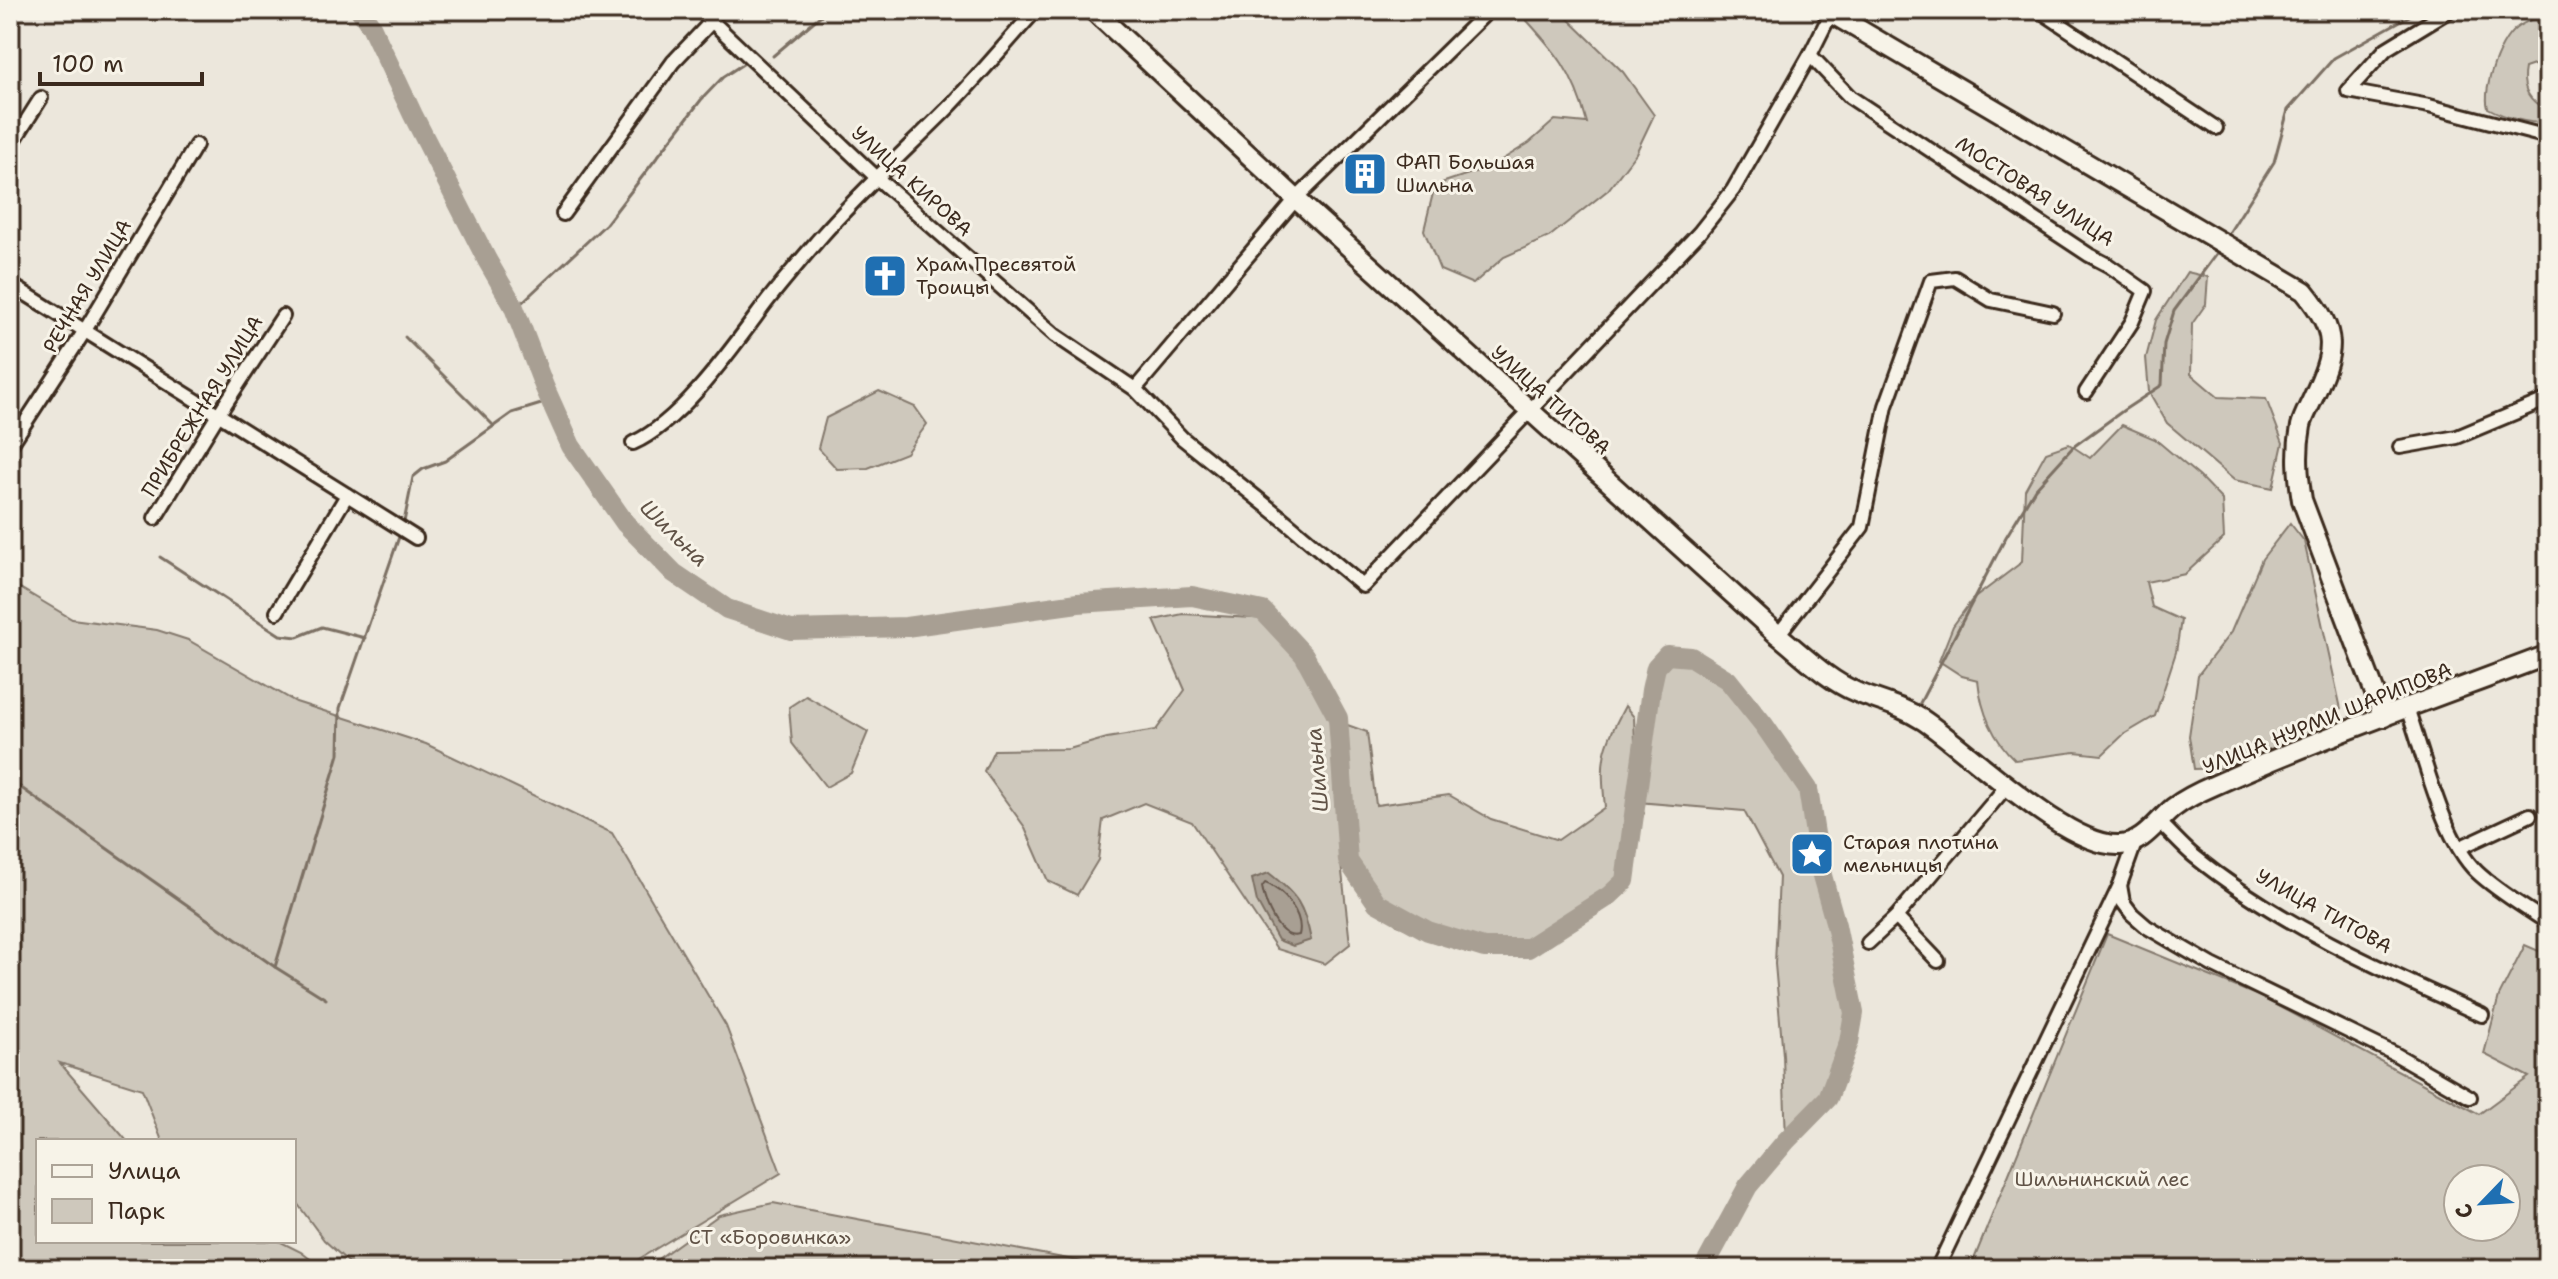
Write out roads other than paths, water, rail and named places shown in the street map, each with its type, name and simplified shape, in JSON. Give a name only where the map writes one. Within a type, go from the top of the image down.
[{"type":"street","name":"УЛИЦА КИРОВА","points":[[700,10],[877,178],[1055,335],[1135,389],[1182,438],[1363,586],[1530,410]]},
{"type":"street","points":[[633,443],[648,436],[690,396],[812,248],[948,108],[1036,10]]},
{"type":"street","name":"УЛИЦА ТИТОВА","points":[[1093,10],[1296,199],[1778,635],[1830,677],[1856,692],[1891,703],[1923,721],[2006,787],[2071,829],[2117,846],[2135,843]]},
{"type":"street","points":[[1135,389],[1296,199],[1489,10]]},
{"type":"street","points":[[2039,10],[2216,128]]},
{"type":"street","points":[[2450,10],[2386,49],[2348,91],[2429,106],[2548,137]]},
{"type":"street","points":[[1530,410],[1699,233],[1733,190],[1810,55],[1828,12],[2304,291],[2322,313],[2331,337],[2327,367],[2301,424],[2297,465],[2302,500],[2384,717]]},
{"type":"street","points":[[563,214],[673,62],[712,21]]},
{"type":"street","name":"МОСТОВАЯ УЛИЦА","points":[[1810,55],[1850,97],[2145,291],[2132,322],[2086,392]]},
{"type":"street","points":[[10,147],[41,98]]},
{"type":"street","name":"РЕЧНАЯ УЛИЦА","points":[[10,446],[84,332],[196,145]]},
{"type":"street","points":[[1778,635],[1862,527],[1886,406],[1931,281],[1955,278],[1991,300],[2053,313]]},
{"type":"street","points":[[10,284],[416,538]]},
{"type":"street","name":"ПРИБРЕЖНАЯ УЛИЦА","points":[[155,518],[283,316]]},
{"type":"street","points":[[2400,447],[2457,437],[2548,399]]},
{"type":"street","points":[[277,612],[347,495]]},
{"type":"street","name":"УЛИЦА НУРМИ ШАРИПОВА","points":[[2135,843],[2173,808],[2241,773],[2548,655]]},
{"type":"street","points":[[2407,708],[2443,812],[2459,848],[2478,874],[2548,923]]},
{"type":"street","points":[[1868,943],[1896,917],[2006,787]]},
{"type":"street","points":[[2459,848],[2530,815]]},
{"type":"street","name":"УЛИЦА ТИТОВА","points":[[2159,822],[2191,854],[2230,883],[2356,957],[2482,1015]]},
{"type":"street","points":[[1937,1269],[2120,885],[2135,843]]},
{"type":"street","points":[[2120,885],[2123,902],[2147,927],[2212,965],[2395,1054],[2470,1097]]},
{"type":"street","points":[[1896,917],[1938,961]]},
{"type":"water","points":[[1269,873],[1298,902],[1311,940],[1293,946],[1278,940],[1257,902],[1252,879]]},
{"type":"waterway","name":"Шильна","points":[[360,10],[513,305],[571,446],[625,523],[674,573],[727,609],[791,630],[906,627],[1078,603],[1192,596],[1263,611],[1304,655],[1338,718],[1348,861],[1377,903],[1428,931],[1484,948],[1528,948],[1609,896],[1625,881],[1656,667],[1667,655],[1691,657],[1728,680],[1808,789],[1821,872],[1836,925],[1854,1013],[1849,1042],[1828,1098],[1748,1186],[1703,1269]]},
{"type":"waterway","points":[[773,56],[827,10]]},
{"type":"waterway","points":[[2227,236],[2274,162],[2288,110],[2334,58],[2420,10]]},
{"type":"waterway","points":[[515,309],[606,224],[701,100],[723,77],[746,62]]},
{"type":"waterway","points":[[1920,703],[2006,537],[2035,489],[2073,447],[2162,385],[2164,344],[2174,311],[2217,253]]},
{"type":"waterway","points":[[405,337],[493,425]]},
{"type":"waterway","points":[[403,527],[413,477],[423,469],[445,461],[512,413],[551,401]]},
{"type":"waterway","points":[[275,967],[339,754],[340,708],[400,534]]},
{"type":"waterway","points":[[160,557],[280,635],[297,637],[322,627],[365,638]]},
{"type":"waterway","points":[[10,780],[275,967],[326,999]]},
{"type":"place","name":"ФАП Большая Шильна","points":[[1365,174]]},
{"type":"place","name":"Храм Пресвятой Троицы","points":[[885,276]]},
{"type":"place","name":"Старая плотина мельницы","points":[[1812,854]]},
{"type":"park label","name":"Шильнинский лес","points":[[2102,1179]]},
{"type":"park label","name":"СТ «Боровинка»","points":[[770,1237]]}]
